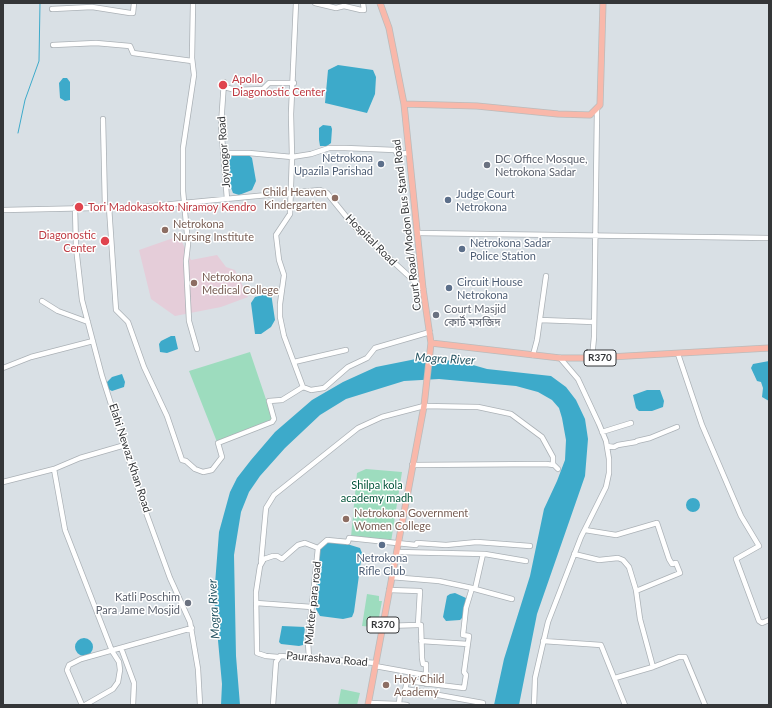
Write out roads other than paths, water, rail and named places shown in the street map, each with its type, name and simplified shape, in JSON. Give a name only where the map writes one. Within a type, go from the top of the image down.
[{"type":"main road","name":"Court Road/Modon Bus Stand Road","points":[[380,3],[389,28],[404,104],[416,232],[431,343]]},
{"type":"main road","points":[[404,104],[477,106],[586,116],[597,110],[600,105],[603,3]]},
{"type":"main road","name":"R370","points":[[369,704],[391,577],[399,544],[424,404],[431,343],[560,358],[678,354],[769,348]]},
{"type":"street","points":[[52,9],[92,7],[133,13],[134,3]]},
{"type":"street","points":[[193,3],[192,61],[194,75],[183,148],[183,191],[188,244],[186,261],[190,321],[197,349]]},
{"type":"street","points":[[296,3],[294,84],[291,114],[292,157],[290,214],[276,235],[279,260],[284,275],[280,304],[280,317],[284,336],[303,387],[311,390],[324,388],[348,367],[367,358],[368,354],[375,348],[430,332]]},
{"type":"street","points":[[315,3],[336,8],[344,6],[364,10],[363,3]]},
{"type":"street","points":[[53,45],[96,43],[130,46],[133,54],[192,61]]},
{"type":"street","name":"Joynogor Road","points":[[228,199],[221,124],[224,84],[236,90],[260,89],[269,83],[294,84]]},
{"type":"street","points":[[592,358],[594,322],[597,110]]},
{"type":"street","points":[[103,118],[107,207],[116,310],[128,322],[144,367],[167,416],[182,460],[186,461],[195,469],[202,472],[212,470],[222,457],[218,443],[272,422],[274,419],[268,401],[282,400],[303,387]]},
{"type":"street","points":[[223,152],[292,157],[334,148],[395,150],[397,154],[408,153]]},
{"type":"street","name":"Hospital Road","points":[[3,210],[185,204],[320,190],[327,193],[353,225],[423,289]]},
{"type":"street","name":"Elahi Newaz Khan Road","points":[[75,207],[76,247],[82,300],[102,376],[125,445],[163,558],[181,603],[188,615],[192,628],[198,669],[200,705]]},
{"type":"street","points":[[416,232],[769,238]]},
{"type":"street","points":[[532,355],[540,320],[546,276]]},
{"type":"street","points":[[42,301],[58,311],[88,322]]},
{"type":"street","points":[[540,320],[594,322]]},
{"type":"street","points":[[3,368],[31,358],[93,341]]},
{"type":"street","points":[[294,362],[346,350]]},
{"type":"street","points":[[678,354],[702,424],[741,516],[759,546],[736,559],[759,621],[762,623],[769,620]]},
{"type":"street","points":[[534,705],[535,678],[543,641],[574,554],[606,487],[609,474],[607,446],[590,402],[578,379],[560,358]]},
{"type":"street","name":"Paurashava Road","points":[[425,675],[375,665],[309,658],[266,656],[257,653],[256,603],[266,508],[274,495],[358,428],[382,417],[424,404],[478,408],[511,414],[542,437],[553,457],[553,465]]},
{"type":"street","points":[[602,432],[631,423]]},
{"type":"street","points":[[607,446],[615,447],[618,445],[636,442],[677,427]]},
{"type":"street","points":[[3,482],[54,469],[80,458],[125,445]]},
{"type":"street","points":[[412,465],[507,463],[553,465],[558,469]]},
{"type":"street","points":[[54,469],[65,530],[120,670],[118,682],[113,689],[86,705]]},
{"type":"street","points":[[585,530],[616,535],[657,523],[669,559],[672,564],[676,563],[680,573],[636,591]]},
{"type":"street","points":[[261,562],[264,559],[277,556],[282,559],[298,545],[305,543],[318,548],[327,540],[348,542],[349,538],[416,545],[446,545],[477,542],[530,546]]},
{"type":"street","name":"Mukter para road","points":[[309,658],[308,642],[318,548]]},
{"type":"street","points":[[397,552],[483,554],[526,561]]},
{"type":"street","points":[[399,704],[400,694],[404,695],[407,681],[464,688],[466,676],[464,672],[469,636],[463,635],[466,608],[474,588],[483,554]]},
{"type":"street","points":[[574,554],[599,560],[614,557],[623,560],[629,567],[636,591],[640,619],[653,667]]},
{"type":"street","points":[[391,577],[432,580],[474,588],[512,599]]},
{"type":"street","points":[[389,590],[420,591],[418,625]]},
{"type":"street","points":[[256,603],[312,607]]},
{"type":"street","points":[[383,626],[421,625],[423,664],[426,664],[426,684]]},
{"type":"street","points":[[82,705],[67,667],[81,659],[112,652],[120,648],[192,628]]},
{"type":"street","points":[[421,641],[468,644]]},
{"type":"street","points":[[543,641],[598,644],[604,651],[625,705]]},
{"type":"street","points":[[120,648],[134,683],[135,694],[132,704]]},
{"type":"street","name":"Paurashava Road","points":[[273,705],[278,657]]},
{"type":"street","points":[[615,678],[653,667],[679,657],[685,657],[705,705]]},
{"type":"street","points":[[405,689],[483,703]]},
{"type":"street","points":[[369,704],[407,705]]},
{"type":"water","points":[[338,65],[373,70],[376,77],[375,94],[367,113],[325,103],[328,70]]},
{"type":"water","points":[[63,78],[67,78],[70,82],[70,100],[65,101],[60,98],[59,83]]},
{"type":"water","points":[[323,125],[331,126],[332,129],[331,143],[327,146],[320,146],[319,128]]},
{"type":"water","points":[[228,155],[249,155],[252,158],[256,181],[252,190],[239,195],[233,193],[228,180],[226,159]]},
{"type":"water","points":[[271,293],[275,320],[271,327],[261,334],[255,334],[251,303],[255,297]]},
{"type":"water","points":[[171,336],[175,336],[178,349],[167,353],[160,352],[159,344],[161,341]]},
{"type":"water","points":[[416,359],[459,361],[487,369],[551,376],[566,387],[576,400],[585,419],[588,439],[585,476],[537,614],[519,705],[494,705],[504,659],[530,576],[544,509],[565,460],[566,440],[562,418],[559,408],[552,400],[538,392],[516,386],[439,379],[404,381],[346,399],[320,415],[285,448],[260,476],[249,492],[241,512],[234,555],[236,656],[240,705],[221,705],[222,684],[214,597],[219,532],[230,492],[237,478],[275,432],[312,400],[343,382],[376,367]]},
{"type":"water","points":[[769,361],[769,401],[762,397],[763,388],[761,382],[757,381],[751,368],[753,364]]},
{"type":"water","points":[[122,374],[125,382],[124,387],[112,391],[108,389],[107,382],[112,377]]},
{"type":"water","points":[[647,390],[660,390],[664,401],[663,407],[652,411],[639,411],[636,408],[633,395]]},
{"type":"water","points":[[690,498],[696,498],[700,502],[700,508],[696,512],[690,512],[686,508],[686,502]]},
{"type":"water","points":[[334,540],[360,548],[362,553],[354,612],[352,617],[343,619],[320,616],[316,609],[320,550],[328,542]]},
{"type":"water","points":[[455,593],[466,598],[463,617],[460,620],[446,621],[443,617],[447,596]]},
{"type":"water","points":[[282,626],[305,627],[303,645],[281,644],[279,642]]},
{"type":"water","points":[[84,638],[90,641],[93,647],[90,653],[84,656],[78,653],[75,647],[78,641]]},
{"type":"waterway","points":[[18,133],[25,100],[39,61],[40,3]]},
{"type":"place","name":"Apollo Diagonostic Center","points":[[223,85]]},
{"type":"place","name":"Netrokona Upazila Parishad","points":[[381,164]]},
{"type":"place","name":"DC Office Mosque, Netrokona Sadar","points":[[487,165]]},
{"type":"place","name":"Child Heaven Kindergarten","points":[[335,198]]},
{"type":"place","name":"Judge Court Netrokona","points":[[448,200]]},
{"type":"place","name":"Tori Madokasokto Niramoy Kendro","points":[[79,207]]},
{"type":"place","name":"Netrokona Nursing Institute","points":[[165,230]]},
{"type":"place","name":"Diagonostic Center","points":[[105,241]]},
{"type":"place","name":"Netrokona Sadar Police Station","points":[[462,249]]},
{"type":"place","name":"Netrokona Medical College","points":[[194,283]]},
{"type":"place","name":"Circuit House Netrokona","points":[[449,288]]},
{"type":"place","name":"Court Masjid কোর্ট মসজিদ","points":[[436,315]]},
{"type":"place","name":"Netrokona Government Women College","points":[[346,519]]},
{"type":"place","name":"Netrokona Rifle Club","points":[[382,545]]},
{"type":"place","name":"Katli Poschim Para Jame Mosjid","points":[[188,603]]},
{"type":"place","name":"Holy Child Academy","points":[[386,685]]},
{"type":"water label","name":"Mogra River","points":[[445,359]]},
{"type":"water label","name":"Mogra River","points":[[214,609]]},
{"type":"park label","name":"Shilpa kola academy madh","points":[[377,491]]}]
